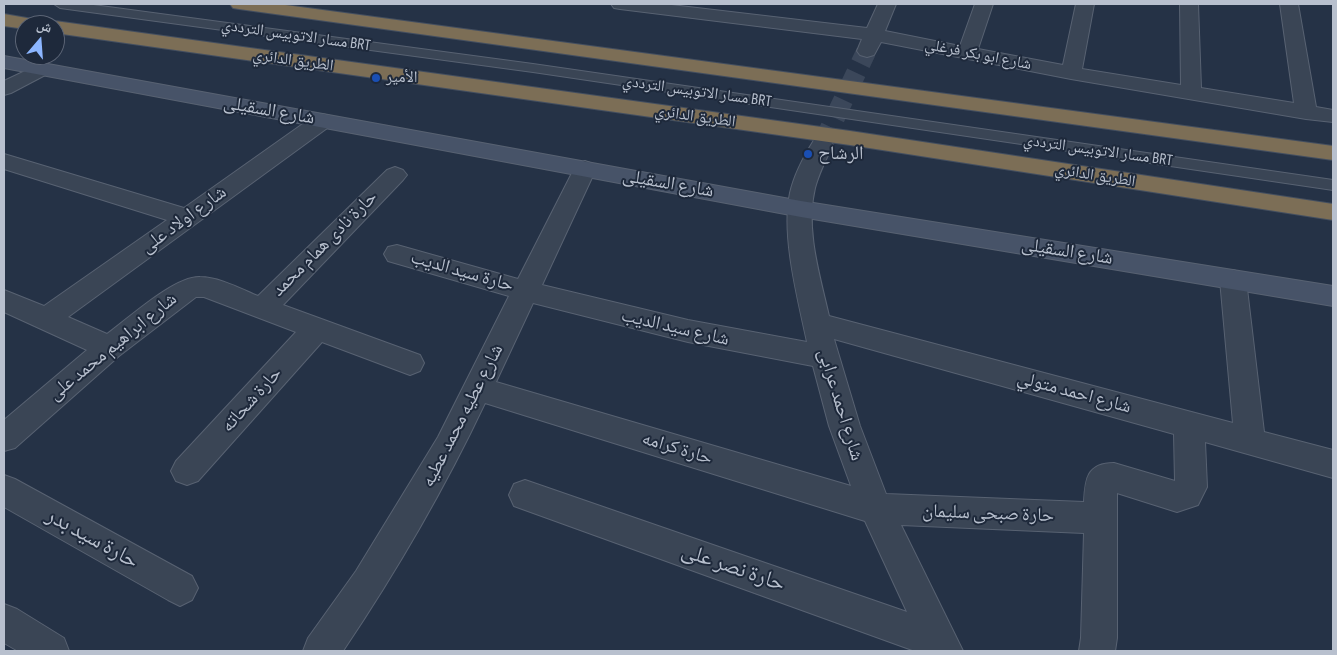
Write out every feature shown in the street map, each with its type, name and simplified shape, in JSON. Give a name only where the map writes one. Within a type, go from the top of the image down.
[{"type":"highway","points":[[239,4],[1333,154]]},
{"type":"highway","name":"الطريق الدائري","points":[[65,29],[850,138],[1333,212]]},
{"type":"street","name":"شارع ابو بكر فرغلي","points":[[620,4],[871,44],[967,53],[1191,94],[1333,116]]},
{"type":"street","points":[[871,44],[886,4]]},
{"type":"street","points":[[967,53],[984,4]]},
{"type":"street","points":[[1071,73],[1085,4]]},
{"type":"street","points":[[1188,4],[1191,94]]},
{"type":"street","points":[[1289,4],[1306,113]]},
{"type":"street","name":"شارع السقيلى","points":[[4,62],[801,209],[1333,296]]},
{"type":"street","points":[[4,89],[42,69]]},
{"type":"street","name":"شارع اولاد على","points":[[46,319],[322,121]]},
{"type":"street","name":"شارع احمد عرابى","points":[[822,145],[804,184],[801,209],[802,244],[824,357],[849,440],[876,509],[943,647]]},
{"type":"street","points":[[4,161],[188,218]]},
{"type":"street","name":"شارع عطيه محمد عطيه","points":[[321,651],[368,583],[449,447],[585,169]]},
{"type":"street","name":"حارة نادى همام محمد","points":[[395,175],[262,309],[410,363]]},
{"type":"street","name":"حارة سيد الديب","points":[[397,254],[526,291]]},
{"type":"street","points":[[1233,280],[1250,441]]},
{"type":"street","name":"شارع ابراهيم محمد على","points":[[4,438],[109,348],[181,293],[192,287],[208,288],[262,309]]},
{"type":"street","name":"شارع سيد الديب","points":[[526,291],[668,327],[745,344],[824,357]]},
{"type":"street","points":[[4,300],[109,348]]},
{"type":"street","name":"شارع احمد متولي","points":[[816,323],[1333,464]]},
{"type":"street","name":"حارة شحاته","points":[[187,471],[316,328]]},
{"type":"street","name":"حارة كرامه","points":[[478,389],[876,509]]},
{"type":"street","points":[[1097,651],[1099,638],[1101,486],[1106,478],[1114,478],[1177,497],[1190,491],[1188,424]]},
{"type":"street","name":"حارة سيد بدر","points":[[4,490],[180,588]]},
{"type":"street","name":"حارة نصر على","points":[[525,495],[943,647]]},
{"type":"street","name":"حارة صبحى سليمان","points":[[876,509],[1100,518]]},
{"type":"street","points":[[4,622],[51,651]]},
{"type":"lane","name":"مسار الاتوبيس الترددي BRT","points":[[60,4],[543,70],[1333,185]]},
{"type":"tunnel","points":[[822,145],[866,52]]},
{"type":"place","name":"الأمير","points":[[376,78]]},
{"type":"place","name":"الرشاح","points":[[808,154]]}]
